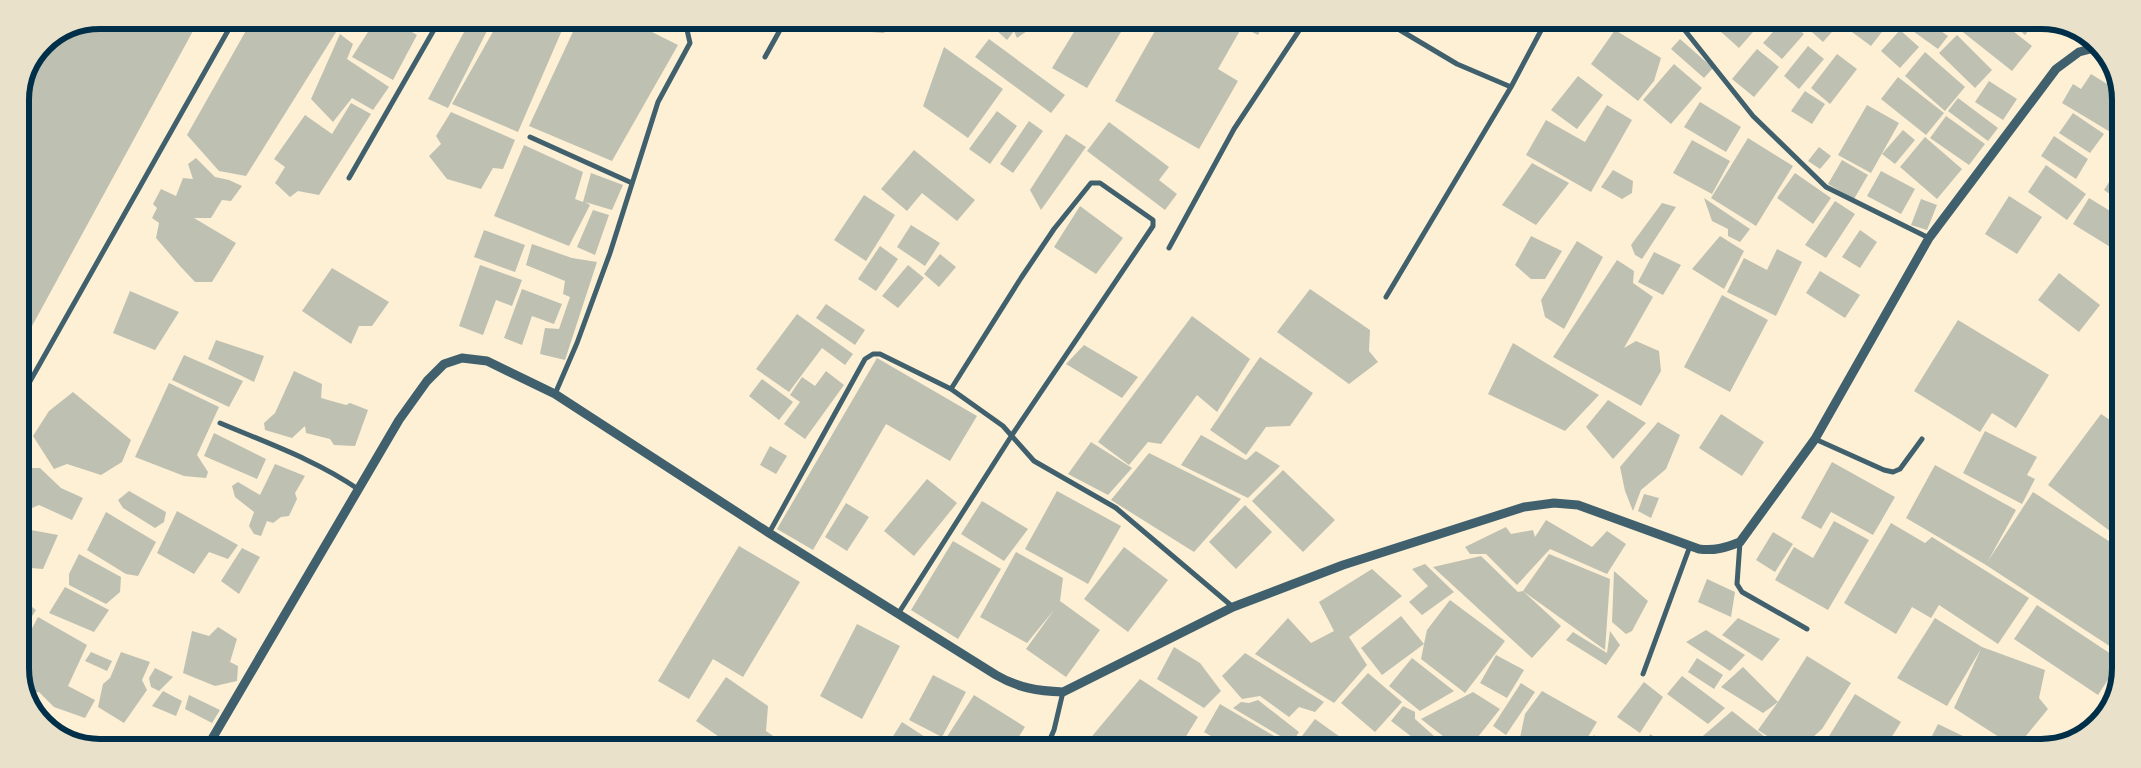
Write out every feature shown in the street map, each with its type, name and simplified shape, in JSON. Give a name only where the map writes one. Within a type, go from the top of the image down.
[{"type":"street","points":[[29,383],[229,29]]},
{"type":"street","points":[[349,178],[434,29]]},
{"type":"street","points":[[555,394],[577,344],[604,271],[658,102],[690,43],[687,29]]},
{"type":"street","points":[[765,57],[781,29]]},
{"type":"street","points":[[1169,248],[1234,129],[1299,29]]},
{"type":"street","points":[[1398,29],[1456,64],[1511,87]]},
{"type":"street","points":[[1386,297],[1511,87],[1543,29]]},
{"type":"street","points":[[1684,29],[1753,116],[1826,187],[1929,238]]},
{"type":"street","points":[[1807,629],[1742,592],[1737,584],[1740,542],[1815,439],[1929,238],[2056,70],[2079,52],[2090,49]]},
{"type":"street","points":[[530,137],[632,183]]},
{"type":"street","points":[[898,614],[1012,436],[1153,226],[1153,220],[1100,183],[1091,183],[1059,222],[951,389]]},
{"type":"street","points":[[769,533],[865,359],[873,354],[880,354],[951,389],[1003,426],[1034,461],[1116,508],[1233,607]]},
{"type":"street","points":[[212,739],[399,420],[427,381],[444,364],[462,358],[487,361],[555,394],[769,533],[1010,684],[1034,691],[1063,692],[1233,607],[1343,565],[1524,507],[1554,503],[1578,505],[1690,546],[1712,551],[1740,542]]},
{"type":"street","points":[[220,423],[309,461],[340,476],[358,489]]},
{"type":"street","points":[[1815,439],[1884,470],[1894,472],[1900,469],[1922,439]]},
{"type":"street","points":[[1644,674],[1690,546]]},
{"type":"street","points":[[1050,739],[1063,692]]},
{"type":"building","points":[[194,29],[29,332],[29,100],[30,86],[41,60],[60,41],[86,30]]},
{"type":"building","points":[[247,29],[338,29],[246,176],[219,171],[187,135]]},
{"type":"building","points":[[370,29],[407,29],[417,35],[393,80],[352,57]]},
{"type":"building","points":[[466,29],[488,29],[448,108],[428,99]]},
{"type":"building","points":[[494,29],[563,29],[518,132],[452,104]]},
{"type":"building","points":[[574,29],[646,29],[678,45],[612,161],[529,126]]},
{"type":"building","points":[[855,29],[887,29],[884,33],[858,31]]},
{"type":"building","points":[[1028,29],[1017,38],[1014,31],[1007,40],[996,30]]},
{"type":"building","points":[[1076,29],[1123,29],[1087,88],[1052,68]]},
{"type":"building","points":[[1156,29],[1241,29],[1218,69],[1238,81],[1199,149],[1115,101]]},
{"type":"building","points":[[1246,29],[1261,29],[1258,35]]},
{"type":"building","points":[[1718,29],[1756,29],[1739,48]]},
{"type":"building","points":[[1776,29],[1798,29],[1804,34],[1782,59],[1763,43]]},
{"type":"building","points":[[1809,29],[1835,29],[1823,42]]},
{"type":"building","points":[[1855,29],[1884,29],[1871,46],[1852,32]]},
{"type":"building","points":[[1910,29],[1938,29],[1948,36],[1938,49]]},
{"type":"building","points":[[1959,29],[2010,29],[2032,46],[2012,71]]},
{"type":"building","points":[[2018,29],[2030,29],[2025,35]]},
{"type":"building","points":[[1615,30],[1661,58],[1654,81],[1638,101],[1591,64]]},
{"type":"building","points":[[1900,30],[1919,47],[1900,68],[1881,51]]},
{"type":"building","points":[[340,34],[353,44],[347,59],[389,87],[373,110],[352,98],[333,122],[311,99]]},
{"type":"building","points":[[1957,35],[1992,70],[1975,88],[1939,53]]},
{"type":"building","points":[[989,39],[1065,95],[1051,113],[975,57]]},
{"type":"building","points":[[1680,39],[1713,68],[1704,78],[1671,49]]},
{"type":"building","points":[[1808,46],[1824,59],[1799,89],[1784,76]]},
{"type":"building","points":[[944,47],[1003,89],[968,138],[923,106]]},
{"type":"building","points":[[1757,49],[1779,67],[1754,97],[1732,79]]},
{"type":"building","points":[[1925,52],[1965,87],[1945,111],[1905,76]]},
{"type":"building","points":[[1837,54],[1857,69],[1830,104],[1811,88]]},
{"type":"building","points":[[1674,64],[1702,88],[1671,124],[1643,100]]},
{"type":"building","points":[[2091,74],[2111,86],[2112,133],[2062,103],[2073,84],[2081,89]]},
{"type":"building","points":[[1578,76],[1603,95],[1577,129],[1551,110]]},
{"type":"building","points":[[1898,77],[1944,113],[1926,135],[1881,99]]},
{"type":"building","points":[[1989,81],[2017,99],[2003,120],[1975,102]]},
{"type":"building","points":[[1805,91],[1825,104],[1812,124],[1791,111]]},
{"type":"building","points":[[1958,98],[1998,128],[1988,141],[1948,111]]},
{"type":"building","points":[[1700,102],[1741,127],[1726,152],[1684,127]]},
{"type":"building","points":[[351,103],[371,114],[319,195],[298,191],[290,197],[275,183],[285,167],[274,159],[305,115],[332,134]]},
{"type":"building","points":[[1607,105],[1632,120],[1591,192],[1526,155],[1546,120],[1585,142]]},
{"type":"building","points":[[1867,105],[1899,123],[1871,173],[1838,155]]},
{"type":"building","points":[[997,111],[1017,126],[990,164],[969,149]]},
{"type":"building","points":[[451,112],[515,140],[503,169],[493,168],[481,189],[447,179],[429,156],[441,144],[436,136]]},
{"type":"building","points":[[2073,113],[2104,134],[2090,153],[2059,133]]},
{"type":"building","points":[[1946,116],[1985,144],[1969,165],[1930,138]]},
{"type":"building","points":[[1029,121],[1043,131],[1013,173],[1000,164]]},
{"type":"building","points":[[1109,122],[1169,167],[1159,180],[1177,194],[1165,210],[1087,151]]},
{"type":"building","points":[[1903,130],[1915,140],[1895,164],[1882,154]]},
{"type":"building","points":[[1066,134],[1086,147],[1041,210],[1030,190]]},
{"type":"building","points":[[2054,136],[2088,159],[2076,179],[2041,156]]},
{"type":"building","points":[[1925,137],[1962,169],[1937,199],[1900,167]]},
{"type":"building","points":[[1748,138],[1793,166],[1756,226],[1711,198]]},
{"type":"building","points":[[1692,140],[1730,161],[1712,194],[1673,173]]},
{"type":"building","points":[[524,145],[583,172],[575,199],[583,202],[591,173],[623,185],[612,210],[585,202],[590,205],[569,246],[494,216]]},
{"type":"building","points":[[1819,147],[1831,156],[1820,169],[1808,161]]},
{"type":"building","points":[[914,150],[975,200],[957,221],[922,193],[907,211],[881,189]]},
{"type":"building","points":[[196,158],[215,177],[229,180],[242,186],[231,201],[222,200],[211,218],[194,218],[236,243],[212,282],[195,282],[180,266],[156,238],[159,223],[152,218],[157,208],[153,204],[161,189],[176,196],[183,178],[193,179],[188,164]]},
{"type":"building","points":[[1842,160],[1868,175],[1854,199],[1828,184]]},
{"type":"building","points":[[1532,163],[1569,183],[1536,225],[1502,205]]},
{"type":"building","points":[[2046,165],[2086,194],[2067,220],[2028,192]]},
{"type":"building","points":[[1613,170],[1633,181],[1632,193],[1622,199],[1601,187]]},
{"type":"building","points":[[1881,171],[1915,189],[1901,214],[1867,196]]},
{"type":"building","points":[[1795,173],[1831,198],[1813,224],[1777,198]]},
{"type":"building","points":[[2112,178],[2112,196],[2104,190]]},
{"type":"building","points":[[864,195],[895,215],[866,261],[834,240]]},
{"type":"building","points":[[2009,196],[2042,217],[2017,254],[1985,234]]},
{"type":"building","points":[[1704,198],[1750,229],[1740,242],[1728,236],[1728,229],[1712,221]]},
{"type":"building","points":[[2089,198],[2112,212],[2112,248],[2073,224]]},
{"type":"building","points":[[1921,199],[1937,205],[1927,230],[1911,225]]},
{"type":"building","points":[[1835,201],[1855,214],[1826,258],[1805,245]]},
{"type":"building","points":[[1662,203],[1676,207],[1642,259],[1635,255],[1631,245]]},
{"type":"building","points":[[1080,206],[1123,238],[1096,274],[1054,247]]},
{"type":"building","points":[[593,210],[609,215],[595,255],[577,247]]},
{"type":"building","points":[[911,225],[940,243],[925,266],[897,247]]},
{"type":"building","points":[[484,230],[525,245],[515,272],[474,257]]},
{"type":"building","points":[[1860,230],[1877,242],[1860,268],[1842,257]]},
{"type":"building","points":[[1531,236],[1562,251],[1545,279],[1531,279],[1515,265]]},
{"type":"building","points":[[1720,236],[1744,251],[1724,289],[1692,269]]},
{"type":"building","points":[[1577,241],[1603,257],[1564,329],[1545,317],[1541,300]]},
{"type":"building","points":[[532,244],[572,258],[597,262],[565,360],[540,354],[545,328],[559,329],[570,297],[563,294],[565,281],[526,265]]},
{"type":"building","points":[[880,246],[898,259],[876,291],[858,279]]},
{"type":"building","points":[[1777,249],[1802,262],[1776,316],[1727,292],[1744,258],[1767,270]]},
{"type":"building","points":[[1654,252],[1681,265],[1663,295],[1638,282]]},
{"type":"building","points":[[940,254],[956,267],[939,287],[924,274]]},
{"type":"building","points":[[1617,260],[1634,271],[1633,283],[1653,297],[1624,348],[1636,341],[1659,351],[1661,371],[1641,406],[1553,357]]},
{"type":"building","points":[[480,265],[522,280],[512,306],[496,300],[483,335],[459,326]]},
{"type":"building","points":[[908,265],[924,278],[898,308],[882,296]]},
{"type":"building","points":[[332,268],[389,302],[372,326],[359,326],[351,344],[302,311]]},
{"type":"building","points":[[1820,271],[1860,295],[1845,318],[1806,293]]},
{"type":"building","points":[[2059,273],[2100,305],[2079,332],[2038,300]]},
{"type":"building","points":[[522,289],[562,304],[554,324],[532,316],[522,345],[504,338]]},
{"type":"building","points":[[1310,289],[1370,330],[1369,351],[1378,362],[1349,384],[1277,332]]},
{"type":"building","points":[[130,291],[179,312],[155,350],[113,333]]},
{"type":"building","points":[[1722,295],[1768,320],[1730,392],[1684,367]]},
{"type":"building","points":[[826,304],[865,330],[855,345],[816,318]]},
{"type":"building","points":[[797,314],[853,354],[845,365],[822,348],[789,392],[756,369]]},
{"type":"building","points":[[1192,316],[1250,359],[1217,412],[1197,395],[1161,444],[1148,442],[1129,465],[1098,442]]},
{"type":"building","points":[[1958,320],[2049,375],[2016,428],[1992,413],[1980,432],[1914,391]]},
{"type":"building","points":[[216,340],[264,356],[254,382],[208,359]]},
{"type":"building","points":[[1513,343],[1599,395],[1565,431],[1488,394]]},
{"type":"building","points":[[1084,345],[1138,377],[1122,398],[1066,364]]},
{"type":"building","points":[[184,355],[243,381],[229,407],[172,380]]},
{"type":"building","points":[[1260,357],[1313,393],[1290,426],[1266,427],[1246,455],[1210,430]]},
{"type":"building","points":[[877,358],[977,416],[950,461],[886,424],[813,550],[777,529]]},
{"type":"building","points":[[294,371],[322,384],[321,398],[346,405],[350,403],[368,410],[355,446],[334,445],[330,439],[306,433],[305,426],[292,438],[265,430],[264,423],[275,413]]},
{"type":"building","points":[[826,371],[844,385],[805,439],[784,424],[800,402],[790,395],[802,377],[815,386]]},
{"type":"building","points":[[762,379],[793,402],[779,420],[749,396]]},
{"type":"building","points":[[169,383],[219,407],[197,455],[208,472],[206,478],[184,476],[135,457]]},
{"type":"building","points":[[73,392],[131,440],[122,462],[101,475],[67,464],[54,469],[33,436],[49,411]]},
{"type":"building","points":[[1608,400],[1646,423],[1613,459],[1586,427]]},
{"type":"building","points":[[1721,414],[1764,442],[1742,476],[1699,448]]},
{"type":"building","points":[[2101,414],[2112,421],[2112,533],[2048,485]]},
{"type":"building","points":[[1658,422],[1680,435],[1666,469],[1641,490],[1633,511],[1625,491],[1620,467]]},
{"type":"building","points":[[1985,431],[2037,457],[2027,475],[2035,479],[2022,504],[1963,473]]},
{"type":"building","points":[[214,433],[266,459],[257,479],[204,456]]},
{"type":"building","points":[[1201,435],[1246,460],[1256,451],[1280,466],[1248,498],[1181,465]]},
{"type":"building","points":[[1091,442],[1132,468],[1108,495],[1068,474]]},
{"type":"building","points":[[770,446],[787,456],[776,474],[760,465]]},
{"type":"building","points":[[1149,453],[1241,499],[1194,552],[1111,500]]},
{"type":"building","points":[[1832,462],[1895,497],[1873,535],[1831,512],[1821,529],[1801,518]]},
{"type":"building","points":[[275,464],[305,476],[295,493],[297,499],[289,516],[281,517],[273,523],[267,521],[261,536],[254,534],[249,526],[254,512],[235,497],[232,486],[238,482],[260,495]]},
{"type":"building","points":[[1935,465],[2016,510],[1988,561],[2033,492],[2112,543],[2112,648],[1986,565],[1906,518]]},
{"type":"building","points":[[31,468],[40,468],[61,488],[83,498],[72,520],[39,505],[29,509],[29,472]]},
{"type":"building","points":[[1283,470],[1335,520],[1303,552],[1252,501]]},
{"type":"building","points":[[927,479],[957,503],[914,556],[884,531]]},
{"type":"building","points":[[129,491],[166,512],[164,522],[155,528],[123,508],[118,500]]},
{"type":"building","points":[[1057,491],[1121,526],[1088,584],[1025,549]]},
{"type":"building","points":[[1644,494],[1659,498],[1651,518],[1638,511]]},
{"type":"building","points":[[982,501],[1028,529],[1004,561],[961,534]]},
{"type":"building","points":[[846,503],[869,517],[847,551],[825,537]]},
{"type":"building","points":[[1245,505],[1272,532],[1236,569],[1209,542]]},
{"type":"building","points":[[177,511],[238,545],[228,559],[209,552],[194,574],[157,553]]},
{"type":"building","points":[[106,512],[156,542],[138,576],[126,574],[87,550]]},
{"type":"building","points":[[1546,520],[1592,547],[1607,531],[1626,544],[1607,574],[1550,549],[1517,585],[1486,554],[1470,554],[1465,547],[1506,527],[1511,534],[1533,530],[1535,537]]},
{"type":"building","points":[[1834,521],[1869,540],[1828,610],[1775,580],[1794,547],[1813,558]]},
{"type":"building","points":[[1891,523],[1925,543],[1932,537],[2029,598],[1998,644],[1939,605],[1931,618],[1912,607],[1896,634],[1844,603]]},
{"type":"building","points":[[29,529],[58,535],[43,569],[29,568]]},
{"type":"building","points":[[1773,532],[1793,544],[1775,572],[1756,560]]},
{"type":"building","points":[[953,541],[1001,569],[958,639],[911,610]]},
{"type":"building","points":[[739,546],[800,582],[743,677],[713,659],[689,699],[658,681]]},
{"type":"building","points":[[1124,547],[1168,580],[1128,632],[1084,599]]},
{"type":"building","points":[[242,548],[260,557],[239,594],[221,581]]},
{"type":"building","points":[[1016,552],[1063,578],[1060,601],[1100,630],[1066,677],[1026,649],[1054,610],[1027,643],[980,617]]},
{"type":"building","points":[[79,554],[121,577],[120,592],[106,604],[69,585],[69,574]]},
{"type":"building","points":[[1549,554],[1610,579],[1605,650],[1523,591]]},
{"type":"building","points":[[1481,556],[1518,592],[1523,591],[1561,626],[1532,658],[1433,567]]},
{"type":"building","points":[[1425,564],[1454,592],[1422,615],[1409,602],[1428,586],[1412,569]]},
{"type":"building","points":[[1372,569],[1402,596],[1349,637],[1367,665],[1334,703],[1255,654],[1288,618],[1311,643],[1334,631],[1319,602]]},
{"type":"building","points":[[1614,571],[1648,601],[1632,631],[1626,634],[1612,622]]},
{"type":"building","points":[[1707,579],[1735,592],[1731,617],[1698,602]]},
{"type":"building","points":[[65,587],[109,610],[94,632],[49,613]]},
{"type":"building","points":[[1450,600],[1505,641],[1465,693],[1421,659],[1427,630]]},
{"type":"building","points":[[29,605],[36,610],[29,621]]},
{"type":"building","points":[[2037,605],[2112,655],[2112,674],[2098,695],[2014,639]]},
{"type":"building","points":[[1401,616],[1424,644],[1382,675],[1361,648]]},
{"type":"building","points":[[38,617],[87,645],[68,686],[95,700],[85,718],[54,707],[39,692],[33,692],[29,673],[29,634]]},
{"type":"building","points":[[1738,618],[1780,639],[1762,661],[1722,635]]},
{"type":"building","points":[[1935,618],[1982,647],[2045,670],[2039,698],[2048,709],[2023,739],[2002,739],[1954,708],[1981,649],[1947,706],[1897,678]]},
{"type":"building","points":[[857,624],[900,646],[862,719],[820,696]]},
{"type":"building","points":[[218,627],[237,639],[230,662],[238,666],[237,681],[215,686],[183,673],[192,631],[209,636]]},
{"type":"building","points":[[1706,630],[1745,655],[1730,671],[1686,642]]},
{"type":"building","points":[[1610,631],[1620,645],[1606,665],[1566,640],[1573,632],[1607,653]]},
{"type":"building","points":[[1174,647],[1200,663],[1221,691],[1204,708],[1157,679]]},
{"type":"building","points":[[91,652],[112,661],[107,671],[85,661]]},
{"type":"building","points":[[121,652],[150,662],[142,680],[147,690],[124,723],[98,707],[103,684],[110,678]]},
{"type":"building","points":[[1245,653],[1324,702],[1315,712],[1299,707],[1289,717],[1260,696],[1242,699],[1222,676]]},
{"type":"building","points":[[1496,655],[1524,670],[1507,698],[1480,683]]},
{"type":"building","points":[[1807,656],[1851,683],[1822,729],[1811,739],[1772,739],[1758,730]]},
{"type":"building","points":[[1412,658],[1454,691],[1420,711],[1389,686]]},
{"type":"building","points":[[1697,658],[1723,675],[1714,689],[1688,672]]},
{"type":"building","points":[[1743,667],[1778,702],[1763,713],[1721,687]]},
{"type":"building","points":[[155,668],[173,677],[159,691],[151,687],[149,678]]},
{"type":"building","points":[[1368,673],[1402,702],[1375,732],[1341,703]]},
{"type":"building","points":[[933,675],[966,692],[942,737],[909,720]]},
{"type":"building","points":[[1682,676],[1725,708],[1708,724],[1667,694]]},
{"type":"building","points":[[726,677],[768,706],[766,731],[777,739],[722,739],[696,721]]},
{"type":"building","points":[[1140,679],[1198,717],[1184,739],[1090,739]]},
{"type":"building","points":[[1644,682],[1663,697],[1640,733],[1617,717]]},
{"type":"building","points":[[1521,683],[1535,692],[1506,735],[1493,726]]},
{"type":"building","points":[[163,691],[182,701],[176,716],[152,706]]},
{"type":"building","points":[[1542,691],[1597,722],[1587,739],[1520,739],[1525,714]]},
{"type":"building","points":[[1473,692],[1500,709],[1476,739],[1447,739],[1421,719]]},
{"type":"building","points":[[1855,694],[1901,722],[1891,739],[1827,739]]},
{"type":"building","points":[[189,695],[220,710],[212,723],[185,709]]},
{"type":"building","points":[[974,695],[1025,727],[1017,739],[946,739]]},
{"type":"building","points":[[1258,700],[1299,732],[1295,739],[1285,739],[1233,708],[1241,702],[1249,703]]},
{"type":"building","points":[[1220,704],[1279,739],[1216,739],[1204,732]]},
{"type":"building","points":[[1403,706],[1415,712],[1415,719],[1434,736],[1432,739],[1415,739],[1391,721]]},
{"type":"building","points":[[1732,711],[1768,739],[1699,739]]},
{"type":"building","points":[[1315,719],[1343,739],[1300,739]]},
{"type":"building","points":[[902,722],[928,739],[891,739]]},
{"type":"building","points":[[1938,724],[1969,739],[1930,739]]},
{"type":"building","points":[[1650,734],[1658,739],[1648,739]]},
{"type":"building","points":[[1594,735],[1600,739],[1592,739]]}]
